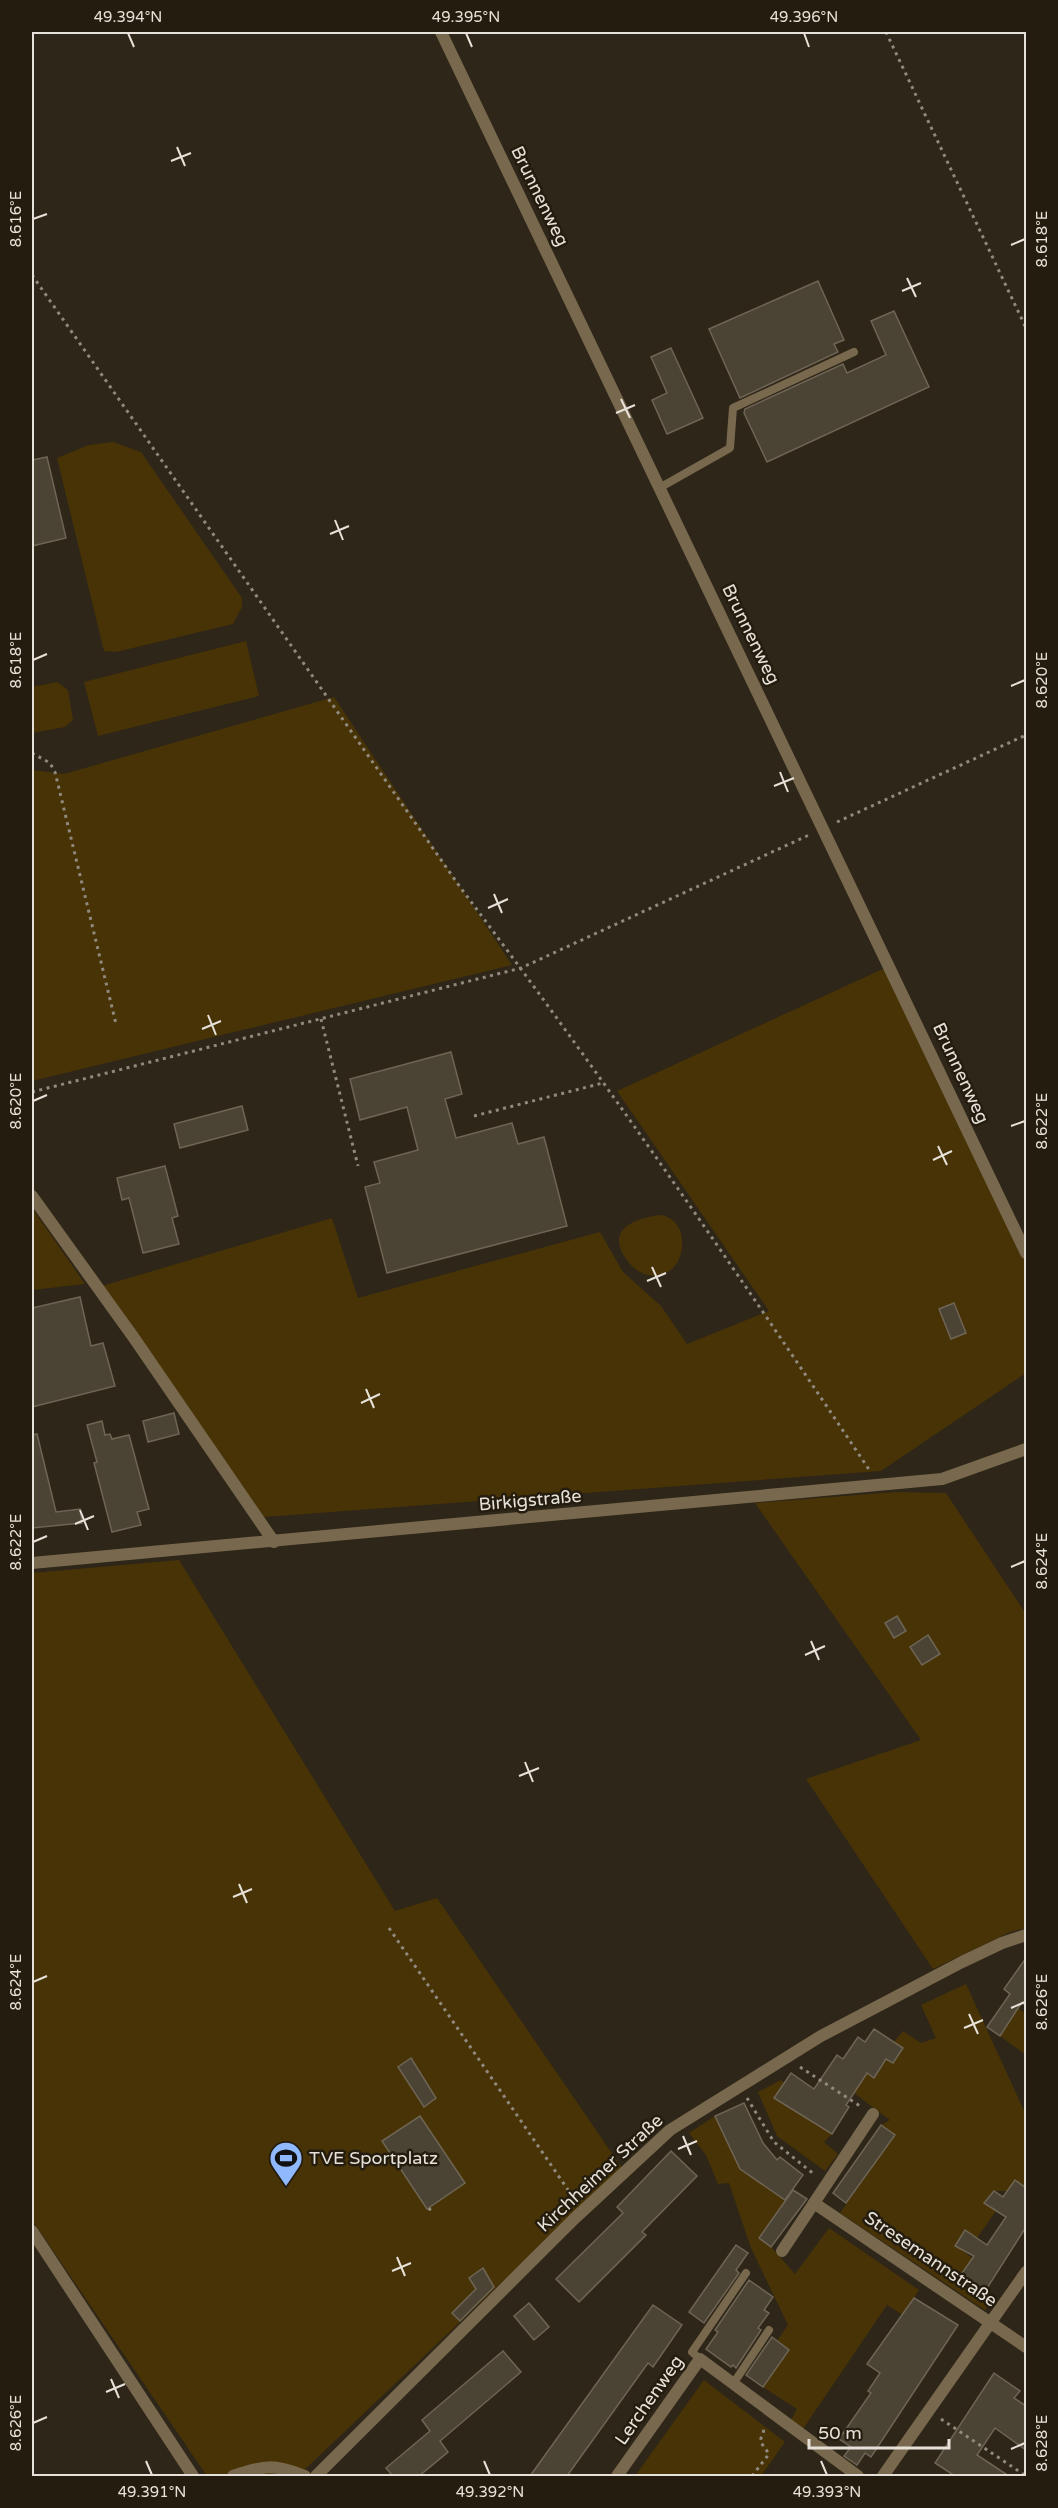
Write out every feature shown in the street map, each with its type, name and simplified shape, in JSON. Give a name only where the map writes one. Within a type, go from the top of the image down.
[{"type":"street","name":"Brunnenweg","points":[[441,32],[661,487],[1026,1253]]},
{"type":"street","points":[[32,1196],[147,1356],[274,1542]]},
{"type":"street","name":"Birkigstraße","points":[[32,1563],[942,1479],[1026,1449]]},
{"type":"street","name":"Kirchheimer Straße","points":[[315,2476],[582,2211],[670,2130],[821,2036],[962,1962],[1002,1943],[1026,1935]]},
{"type":"street","points":[[782,2251],[873,2114]]},
{"type":"street","name":"Stresemannstraße","points":[[814,2203],[991,2321],[1026,2347]]},
{"type":"street","points":[[32,2231],[193,2476]]},
{"type":"street","points":[[883,2476],[1026,2272]]},
{"type":"street","name":"Lerchenweg","points":[[617,2476],[700,2359],[858,2476]]},
{"type":"street","points":[[232,2476],[254,2469],[280,2466],[306,2476]]},
{"type":"lane","points":[[661,487],[730,448],[733,408],[854,352]]},
{"type":"lane","points":[[700,2359],[692,2352],[746,2273]]},
{"type":"lane","points":[[734,2384],[769,2330]]},
{"type":"path","points":[[886,32],[1026,328]]},
{"type":"path","points":[[32,275],[460,887],[603,1083],[791,1352],[880,1485]]},
{"type":"path","points":[[32,1092],[521,968],[1026,735]]},
{"type":"path","points":[[32,753],[50,764],[56,772],[116,1024]]},
{"type":"path","points":[[321,1019],[358,1166]]},
{"type":"path","points":[[474,1116],[603,1083]]},
{"type":"path","points":[[389,1928],[582,2211]]},
{"type":"path","points":[[786,2058],[873,2114]]},
{"type":"path","points":[[740,2086],[774,2142],[826,2183]]},
{"type":"path","points":[[429,2208],[432,2213]]},
{"type":"path","points":[[752,2476],[769,2454],[760,2441],[771,2411]]},
{"type":"path","points":[[930,2412],[1026,2476]]},
{"type":"shaded area","points":[[113,442],[141,452],[242,598],[242,607],[233,624],[116,652],[104,651],[57,458],[89,445]]},
{"type":"shaded area","points":[[246,641],[259,696],[98,736],[84,682]]},
{"type":"shaded area","points":[[57,682],[68,690],[73,720],[65,727],[32,733],[32,687]]},
{"type":"shaded area","points":[[334,697],[512,965],[32,1081],[32,770],[64,774]]},
{"type":"shaded area","points":[[885,968],[1026,1263],[1026,1373],[881,1471],[264,1517],[102,1286],[332,1218],[358,1298],[600,1232],[623,1272],[661,1306],[687,1344],[769,1311],[617,1091]]},
{"type":"shaded area","points":[[32,1208],[85,1284],[32,1290]]},
{"type":"shaded area","points":[[661,1215],[672,1220],[679,1229],[682,1240],[681,1252],[677,1263],[669,1271],[658,1275],[644,1274],[634,1268],[620,1249],[621,1233],[633,1222]]},
{"type":"shaded area","points":[[895,1492],[946,1493],[1026,1614],[1026,1928],[1010,1932],[933,1969],[806,1779],[921,1740],[755,1503]]},
{"type":"shaded area","points":[[179,1560],[395,1911],[437,1898],[622,2168],[298,2476],[207,2476],[32,2220],[32,1573]]},
{"type":"shaded area","points":[[966,1984],[1026,2115],[1024,2187],[1015,2180],[1008,2191],[994,2191],[985,2203],[996,2211],[977,2238],[965,2231],[955,2245],[972,2258],[958,2280],[991,2302],[985,2310],[840,2213],[895,2135],[881,2125],[890,2120],[854,2093],[867,2073],[874,2078],[887,2059],[893,2063],[903,2048],[894,2042],[903,2031],[921,2043],[936,2038],[921,2005]]},
{"type":"shaded area","points":[[1018,2008],[1026,2014],[1026,2055],[1000,2036]]},
{"type":"shaded area","points":[[781,2080],[784,2083],[775,2099],[832,2134],[824,2142],[838,2154],[825,2171],[777,2136],[758,2092]]},
{"type":"shaded area","points":[[715,2116],[740,2169],[785,2200],[785,2204],[797,2213],[790,2221],[759,2238],[771,2247],[795,2274],[829,2228],[919,2290],[903,2315],[887,2305],[803,2429],[791,2420],[797,2409],[763,2387],[789,2350],[777,2341],[788,2325],[751,2248],[729,2183],[718,2184],[706,2155],[689,2133]]},
{"type":"shaded area","points":[[704,2380],[785,2442],[761,2476],[635,2476]]},
{"type":"building","points":[[818,281],[844,340],[834,344],[838,352],[740,398],[709,329]]},
{"type":"building","points":[[894,311],[929,387],[767,462],[744,413],[745,409],[843,364],[847,373],[886,355],[871,321]]},
{"type":"building","points":[[671,348],[703,418],[667,434],[652,400],[667,393],[651,357]]},
{"type":"building","points":[[47,457],[66,538],[32,546],[32,460]]},
{"type":"building","points":[[451,1052],[462,1094],[445,1099],[456,1138],[512,1123],[518,1144],[544,1137],[567,1226],[387,1273],[365,1187],[380,1183],[374,1162],[418,1150],[407,1107],[360,1120],[350,1079]]},
{"type":"building","points":[[242,1106],[248,1130],[180,1148],[174,1124]]},
{"type":"building","points":[[165,1166],[178,1216],[172,1218],[179,1244],[143,1253],[129,1198],[122,1200],[117,1178]]},
{"type":"building","points":[[80,1297],[91,1346],[103,1343],[115,1386],[32,1407],[32,1308]]},
{"type":"building","points":[[954,1303],[966,1333],[951,1339],[939,1309]]},
{"type":"building","points":[[174,1413],[179,1434],[148,1442],[143,1421]]},
{"type":"building","points":[[102,1421],[105,1435],[110,1434],[112,1439],[129,1435],[149,1509],[137,1512],[141,1525],[112,1532],[94,1463],[97,1462],[87,1425]]},
{"type":"building","points":[[37,1434],[56,1512],[80,1509],[82,1523],[32,1528],[32,1435]]},
{"type":"building","points":[[897,1616],[906,1631],[894,1638],[885,1623]]},
{"type":"building","points":[[928,1635],[940,1654],[922,1665],[910,1647]]},
{"type":"building","points":[[1026,1958],[1026,2006],[1022,2002],[1000,2036],[987,2027],[1010,1994],[1004,1989]]},
{"type":"building","points":[[874,2029],[903,2048],[893,2063],[886,2059],[874,2078],[867,2073],[846,2105],[849,2107],[832,2134],[774,2098],[791,2073],[814,2089],[837,2055],[843,2059],[858,2037],[865,2042]]},
{"type":"building","points":[[411,2058],[436,2098],[424,2107],[398,2067]]},
{"type":"building","points":[[744,2103],[763,2143],[777,2160],[780,2157],[803,2175],[785,2200],[740,2169],[715,2116]]},
{"type":"building","points":[[420,2116],[465,2183],[427,2209],[382,2141]]},
{"type":"building","points":[[881,2125],[895,2135],[846,2203],[833,2193]]},
{"type":"building","points":[[671,2151],[697,2176],[642,2232],[646,2235],[579,2302],[556,2279],[623,2213],[617,2207]]},
{"type":"building","points":[[1015,2180],[1026,2188],[1026,2227],[982,2296],[958,2279],[974,2256],[955,2246],[965,2230],[987,2245],[1006,2217],[984,2203],[994,2191],[1003,2197]]},
{"type":"building","points":[[793,2190],[807,2199],[771,2247],[759,2238]]},
{"type":"building","points":[[736,2245],[748,2253],[736,2270],[739,2273],[704,2323],[689,2312]]},
{"type":"building","points":[[483,2268],[494,2287],[460,2321],[452,2313],[476,2289],[469,2278]]},
{"type":"building","points":[[749,2280],[773,2297],[764,2310],[769,2313],[758,2328],[761,2330],[736,2368],[733,2365],[731,2367],[706,2349],[718,2332],[715,2330]]},
{"type":"building","points":[[914,2298],[958,2325],[871,2457],[865,2453],[857,2465],[844,2456],[851,2447],[839,2439],[871,2393],[868,2391],[880,2373],[867,2364]]},
{"type":"building","points":[[529,2303],[549,2327],[534,2340],[514,2316]]},
{"type":"building","points":[[653,2305],[682,2325],[653,2367],[648,2363],[567,2476],[530,2476]]},
{"type":"building","points":[[772,2337],[789,2350],[763,2387],[746,2375]]},
{"type":"building","points":[[503,2351],[521,2372],[440,2441],[448,2452],[419,2476],[393,2476],[386,2468],[430,2431],[422,2420]]},
{"type":"building","points":[[994,2373],[1020,2391],[1014,2398],[1026,2406],[1026,2450],[995,2428],[977,2455],[1009,2476],[955,2476],[935,2463]]},
{"type":"place","name":"TVE Sportplatz","points":[[286,2187]]}]
